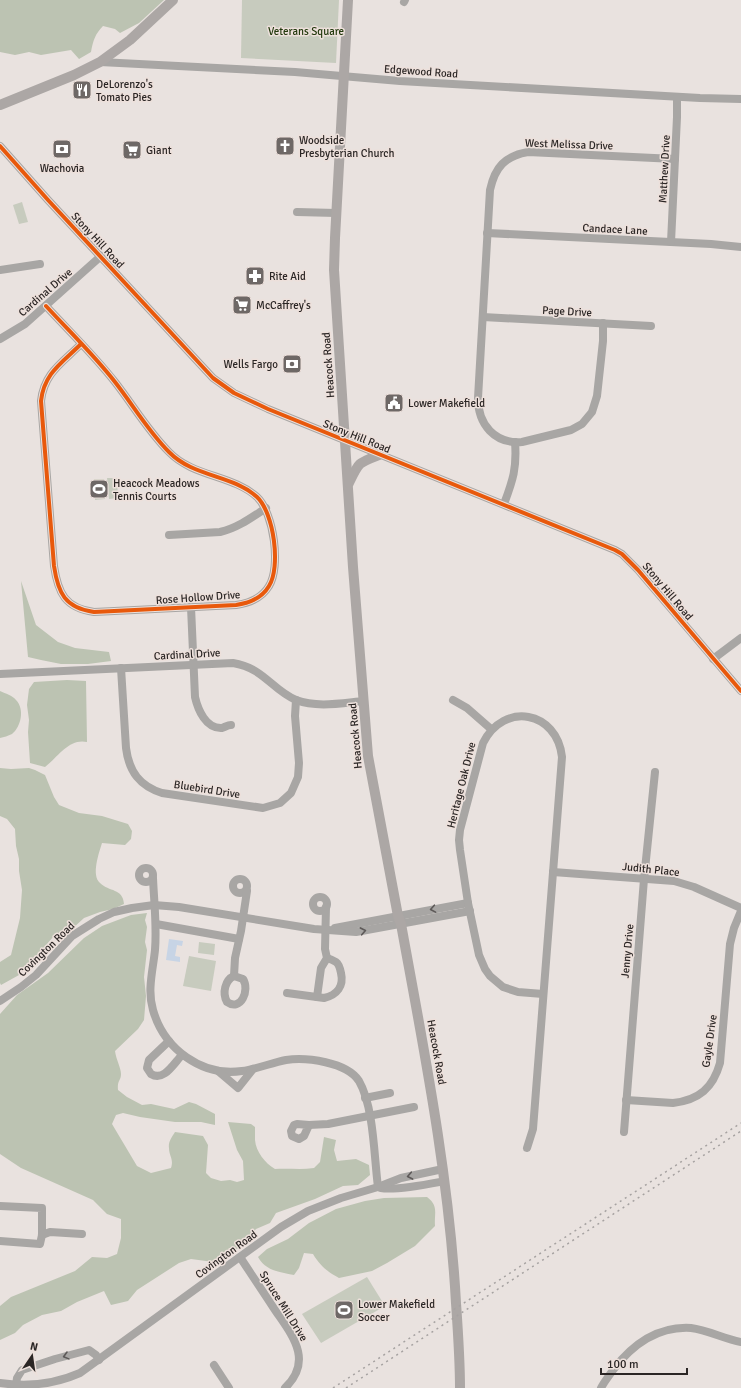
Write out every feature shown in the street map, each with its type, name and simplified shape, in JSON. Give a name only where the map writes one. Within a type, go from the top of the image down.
[{"type":"main road","points":[[0,105],[74,75],[100,62],[130,40],[173,0]]},
{"type":"main road","name":"Heacock Road","points":[[348,0],[334,270],[352,567],[370,773],[386,846],[429,1076],[445,1181],[455,1286],[460,1388]]},
{"type":"main road","points":[[348,485],[358,465],[362,461],[379,455]]},
{"type":"street","name":"Edgewood Road","points":[[100,62],[344,76],[444,84],[677,97],[741,99]]},
{"type":"street","name":"Matthew Drive","points":[[671,242],[677,97]]},
{"type":"street","name":"Stony Hill Road","points":[[0,146],[182,346],[213,378],[223,386],[248,400],[345,441],[601,543],[622,554],[638,570],[741,692]]},
{"type":"street","name":"West Melissa Drive","points":[[482,317],[490,190],[492,180],[504,162],[514,155],[528,152],[675,159]]},
{"type":"street","points":[[297,212],[336,213]]},
{"type":"street","name":"Candace Lane","points":[[487,233],[741,247]]},
{"type":"street","name":"Cardinal Drive","points":[[0,339],[25,324],[101,256]]},
{"type":"street","points":[[0,270],[40,264]]},
{"type":"street","name":"Rose Hollow Drive","points":[[46,306],[81,344],[113,380],[160,442],[173,456],[187,465],[244,489],[258,498],[266,508],[272,526],[275,565],[272,580],[266,591],[257,598],[242,604],[94,612],[83,610],[72,604],[59,589],[54,566],[41,401],[42,391],[48,377],[81,344]]},
{"type":"street","points":[[482,317],[478,398],[479,413],[490,431],[504,440],[515,442],[522,442],[572,430],[588,418],[595,406],[597,396],[603,341],[603,323]]},
{"type":"street","name":"Page Drive","points":[[482,317],[651,326]]},
{"type":"street","points":[[504,504],[515,474],[515,442]]},
{"type":"street","points":[[169,535],[220,532],[253,517],[266,508]]},
{"type":"street","points":[[191,607],[195,697],[200,714],[205,720],[216,727],[223,728],[231,725]]},
{"type":"street","points":[[713,659],[741,638]]},
{"type":"street","name":"Cardinal Drive","points":[[0,674],[222,663],[240,664],[264,676],[281,691],[296,700],[318,704],[364,701]]},
{"type":"street","name":"Bluebird Drive","points":[[121,668],[128,761],[134,774],[140,781],[152,790],[162,793],[263,808],[280,803],[290,793],[298,778],[299,764],[295,716],[296,700]]},
{"type":"street","points":[[453,700],[467,708],[492,729]]},
{"type":"street","name":"Heritage Oak Drive","points":[[527,1148],[533,1129],[562,757],[560,745],[549,727],[538,720],[531,718],[509,718],[497,724],[483,743],[460,830],[460,850],[469,907],[479,955],[485,969],[497,983],[509,990],[543,994]]},
{"type":"street","name":"Jenny Drive","points":[[624,1132],[644,879],[655,772]]},
{"type":"street","name":"Judith Place","points":[[553,872],[644,879],[684,884],[741,910]]},
{"type":"street","points":[[153,878],[156,924],[150,998],[155,1017],[169,1041],[182,1055],[201,1066],[218,1071],[236,1072],[285,1060],[303,1060],[336,1065],[349,1071],[356,1077],[366,1098],[374,1139],[374,1158],[378,1187]]},
{"type":"street","points":[[234,976],[234,964],[247,891]]},
{"type":"street","name":"Covington Road","points":[[0,1001],[22,987],[36,975],[66,942],[88,925],[119,911],[154,905],[179,907],[326,930],[356,932],[399,920],[469,907]]},
{"type":"street","points":[[316,997],[321,968],[327,958],[326,907]]},
{"type":"street","name":"Gayle Drive","points":[[626,1100],[673,1103],[681,1102],[699,1095],[714,1080],[720,1063],[730,944],[741,910]]},
{"type":"street","points":[[156,924],[239,938]]},
{"type":"street","points":[[287,993],[324,998],[329,997],[340,988],[342,981],[340,967],[337,963],[327,958]]},
{"type":"street","points":[[169,1041],[149,1060],[147,1068],[151,1074],[157,1077],[163,1075],[182,1055]]},
{"type":"street","points":[[218,1071],[238,1088],[253,1069]]},
{"type":"street","points":[[366,1098],[390,1093]]},
{"type":"street","points":[[309,1125],[328,1124],[414,1107]]},
{"type":"street","name":"Covington Road","points":[[0,1383],[16,1385],[35,1384],[69,1378],[80,1373],[281,1227],[308,1211],[341,1198],[402,1178],[443,1169]]},
{"type":"street","name":"Covington Road","points":[[378,1187],[386,1189],[445,1181]]},
{"type":"street","points":[[0,1206],[42,1208],[42,1235],[40,1244],[0,1241]]},
{"type":"street","points":[[42,1235],[50,1232],[82,1234]]},
{"type":"street","name":"Spruce Mill Drive","points":[[240,1257],[289,1330],[297,1346],[299,1359],[298,1369],[291,1382],[285,1388]]},
{"type":"street","points":[[601,1388],[622,1358],[629,1351],[646,1339],[664,1331],[690,1328],[708,1332],[729,1340],[741,1342]]},
{"type":"street","points":[[16,1385],[17,1378],[22,1370],[55,1359],[89,1350],[96,1355],[99,1360]]},
{"type":"street","points":[[214,1365],[229,1388]]},
{"type":"green space","points":[[0,0],[164,0],[139,23],[120,33],[115,29],[103,26],[95,38],[91,52],[79,59],[71,50],[41,55],[29,52],[15,55],[0,52]]},
{"type":"green space","name":"Veterans Square","points":[[242,0],[339,0],[336,63],[241,58]]},
{"type":"green space","points":[[22,202],[28,222],[19,224],[13,205]]},
{"type":"green space","name":"Heacock Meadows Tennis Courts","points":[[107,478],[117,478],[118,498],[109,499]]},
{"type":"green space","name":"Heacock Meadows Tennis Courts","points":[[94,479],[104,479],[105,499],[95,500]]},
{"type":"green space","points":[[21,581],[36,625],[58,642],[75,648],[109,652],[111,661],[88,664],[61,664],[28,657]]},
{"type":"green space","points":[[67,680],[86,681],[87,742],[75,743],[69,746],[45,767],[30,763],[28,732],[29,720],[27,705],[29,689],[34,682]]},
{"type":"green space","points":[[0,691],[14,698],[19,704],[21,718],[18,727],[12,734],[0,738]]},
{"type":"green space","points":[[0,768],[29,768],[35,770],[45,775],[59,805],[79,813],[102,816],[128,824],[132,831],[131,839],[125,845],[102,843],[96,864],[97,879],[104,886],[121,895],[124,904],[84,918],[72,929],[53,937],[19,975],[1,985],[0,962],[11,955],[20,918],[22,890],[15,829],[7,819],[0,816]]},
{"type":"green space","points":[[147,913],[145,920],[147,927],[145,942],[147,950],[144,977],[146,996],[144,1020],[138,1029],[115,1051],[121,1074],[118,1090],[142,1105],[151,1104],[174,1109],[189,1102],[196,1104],[215,1114],[215,1125],[201,1122],[175,1122],[123,1113],[116,1115],[112,1124],[137,1166],[151,1173],[171,1168],[172,1162],[169,1144],[175,1132],[203,1136],[208,1145],[206,1173],[211,1178],[221,1181],[230,1180],[237,1182],[244,1180],[243,1161],[237,1150],[228,1122],[251,1124],[255,1127],[257,1149],[268,1164],[275,1169],[314,1168],[320,1162],[324,1137],[336,1140],[334,1150],[337,1161],[356,1159],[369,1165],[370,1175],[358,1185],[343,1186],[315,1199],[276,1213],[270,1223],[256,1229],[241,1247],[228,1253],[221,1263],[191,1259],[179,1263],[137,1290],[128,1301],[111,1305],[104,1291],[77,1302],[61,1311],[42,1315],[23,1325],[15,1333],[0,1340],[0,1306],[11,1297],[75,1271],[92,1257],[107,1258],[117,1254],[121,1238],[121,1219],[107,1214],[93,1200],[21,1168],[0,1154],[0,1014],[17,995],[48,973],[84,938],[102,926],[131,915]]},
{"type":"green space","points":[[199,942],[215,944],[214,955],[198,953]]},
{"type":"green space","points":[[189,956],[216,961],[211,991],[183,986]]},
{"type":"green space","points":[[427,1197],[431,1200],[435,1207],[435,1226],[415,1246],[372,1271],[339,1278],[324,1268],[313,1254],[304,1253],[299,1268],[294,1275],[278,1272],[269,1268],[261,1262],[258,1257],[267,1249],[288,1239],[309,1223],[336,1209],[365,1201],[384,1198]]},
{"type":"green space","name":"Lower Makefield Soccer","points":[[367,1277],[385,1306],[321,1343],[302,1314]]},
{"type":"water","points":[[169,939],[183,941],[182,946],[177,945],[175,956],[180,957],[180,962],[166,960]]},
{"type":"railway","points":[[333,1388],[741,1123]]},
{"type":"railway","points":[[346,1388],[741,1131]]},
{"type":"cycle path","points":[[0,146],[213,378],[234,393],[268,409],[622,554],[638,570],[741,691]]},
{"type":"cycle path","points":[[46,306],[107,372],[147,427],[169,452],[190,466],[236,484],[247,490],[257,497],[263,505],[268,515],[274,540],[275,566],[273,577],[269,586],[259,597],[246,603],[236,605],[94,612],[76,607],[65,598],[58,584],[54,566],[41,401],[43,391],[50,376],[55,369],[81,344]]},
{"type":"place","name":"DeLorenzo's Tomato Pies","points":[[82,90]]},
{"type":"place","name":"Woodside Presbyterian Church","points":[[285,146]]},
{"type":"place","name":"Wachovia","points":[[62,149]]},
{"type":"place","name":"Giant","points":[[132,150]]},
{"type":"place","name":"Rite Aid","points":[[255,276]]},
{"type":"place","name":"McCaffrey's","points":[[242,305]]},
{"type":"place","name":"Wells Fargo","points":[[292,364]]},
{"type":"place","name":"Lower Makefield","points":[[394,403]]},
{"type":"place","name":"Heacock Meadows Tennis Courts","points":[[99,489]]},
{"type":"place","name":"Lower Makefield Soccer","points":[[344,1310]]}]
